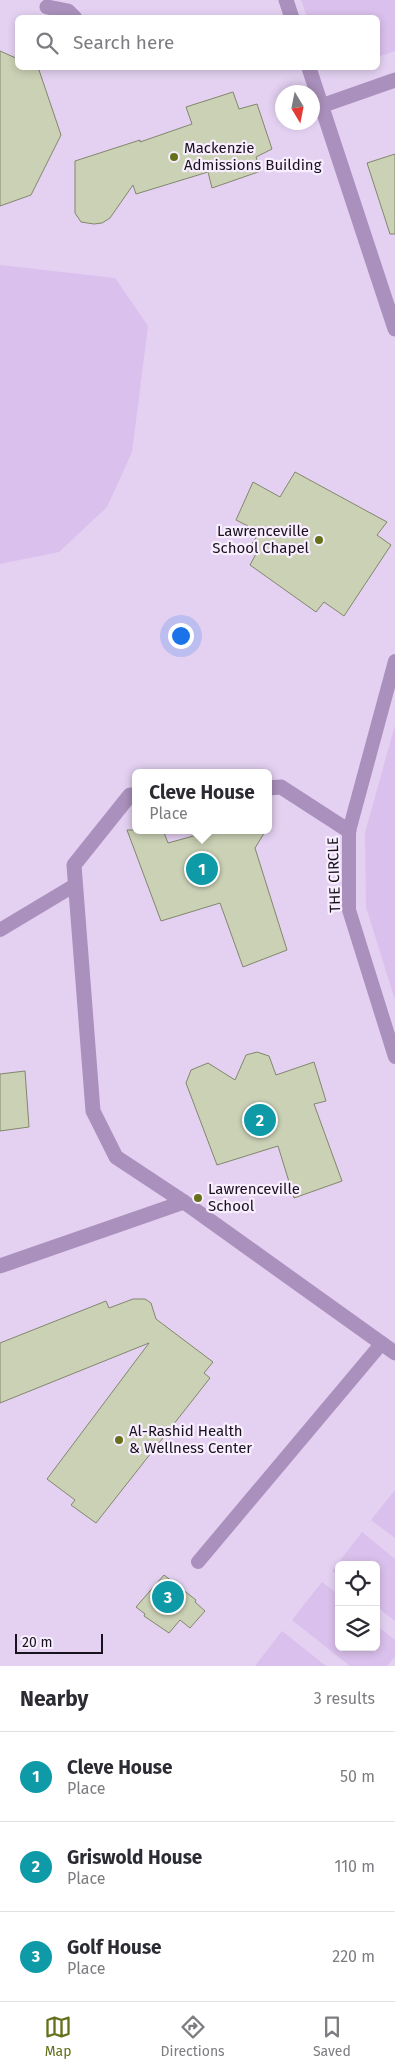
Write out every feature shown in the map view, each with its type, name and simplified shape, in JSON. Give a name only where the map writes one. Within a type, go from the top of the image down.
[{"type":"street","points":[[286,0],[291,15]]},
{"type":"street","points":[[47,7],[68,11],[72,15]]},
{"type":"street","points":[[310,70],[395,329]]},
{"type":"street","points":[[321,106],[395,80]]},
{"type":"street","points":[[272,788],[281,787],[348,831]]},
{"type":"street","points":[[132,795],[130,795],[74,865],[92,1111],[116,1157],[184,1202],[395,1353]]},
{"type":"street","points":[[0,1266],[184,1202]]},
{"type":"lane","name":"THE CIRCLE","points":[[395,661],[348,831],[349,910],[395,1057]]},
{"type":"lane","points":[[0,930],[75,885]]},
{"type":"lane","points":[[198,1562],[382,1344]]},
{"type":"shaded area","name":"Lawrenceville School","points":[[0,0],[395,0],[395,1666],[0,1666]]},
{"type":"shaded area","points":[[301,0],[395,0],[395,51],[380,56],[380,15],[306,15]]},
{"type":"shaded area","points":[[0,265],[115,278],[148,326],[132,452],[107,507],[59,552],[0,564]]},
{"type":"shaded area","points":[[395,725],[395,1000],[366,907],[365,833]]},
{"type":"shaded area","points":[[395,1490],[395,1538],[371,1520]]},
{"type":"shaded area","points":[[362,1532],[395,1559],[395,1621],[380,1609],[380,1561],[340,1561]]},
{"type":"shaded area","points":[[322,1582],[335,1592],[335,1651],[380,1651],[380,1628],[395,1640],[395,1657],[387,1666],[350,1666],[292,1620]]},
{"type":"shaded area","points":[[282,1631],[326,1666],[255,1666]]},
{"type":"building","points":[[0,51],[15,58],[15,70],[39,70],[61,135],[31,195],[0,206]]},
{"type":"building","name":"Mackenzie Admissions Building","points":[[233,92],[239,109],[257,104],[272,149],[256,157],[261,171],[212,188],[208,172],[136,194],[133,185],[110,218],[102,223],[81,222],[75,213],[75,161],[192,124],[186,107]]},
{"type":"building","points":[[395,154],[395,234],[390,234],[367,163]]},
{"type":"building","name":"Lawrenceville School Chapel","points":[[295,472],[387,522],[377,535],[391,545],[344,616],[324,602],[316,612],[250,565],[258,550],[251,545],[260,532],[236,520],[253,482],[280,497]]},
{"type":"building","points":[[127,830],[132,830],[132,834],[165,834],[168,843],[201,834],[264,834],[255,848],[287,950],[243,967],[220,903],[161,921]]},
{"type":"building","points":[[257,1052],[269,1056],[276,1075],[314,1062],[326,1101],[314,1104],[342,1181],[294,1198],[278,1146],[217,1165],[186,1083],[191,1070],[208,1063],[235,1080],[246,1055]]},
{"type":"building","points":[[25,1071],[29,1127],[0,1131],[0,1074]]},
{"type":"building","name":"Al-Rashid Health & Wellness Center","points":[[133,1299],[145,1299],[151,1303],[156,1319],[213,1362],[204,1373],[210,1378],[96,1523],[71,1505],[75,1500],[47,1479],[149,1343],[0,1403],[0,1343],[106,1301],[109,1308]]},
{"type":"building","points":[[164,1575],[196,1600],[195,1602],[205,1611],[190,1628],[180,1620],[169,1633],[144,1616],[145,1614],[136,1607]]},
{"type":"place","name":"Mackenzie Admissions Building","points":[[174,157]]},
{"type":"place","name":"Lawrenceville School Chapel","points":[[319,540]]},
{"type":"place","name":"Cleve House","points":[[202,869]]},
{"type":"place","name":"Griswold House","points":[[260,1120]]},
{"type":"place","name":"Lawrenceville School","points":[[198,1198]]},
{"type":"place","name":"Al-Rashid Health & Wellness Center","points":[[119,1440]]},
{"type":"place","name":"Golf House","points":[[168,1597]]}]
